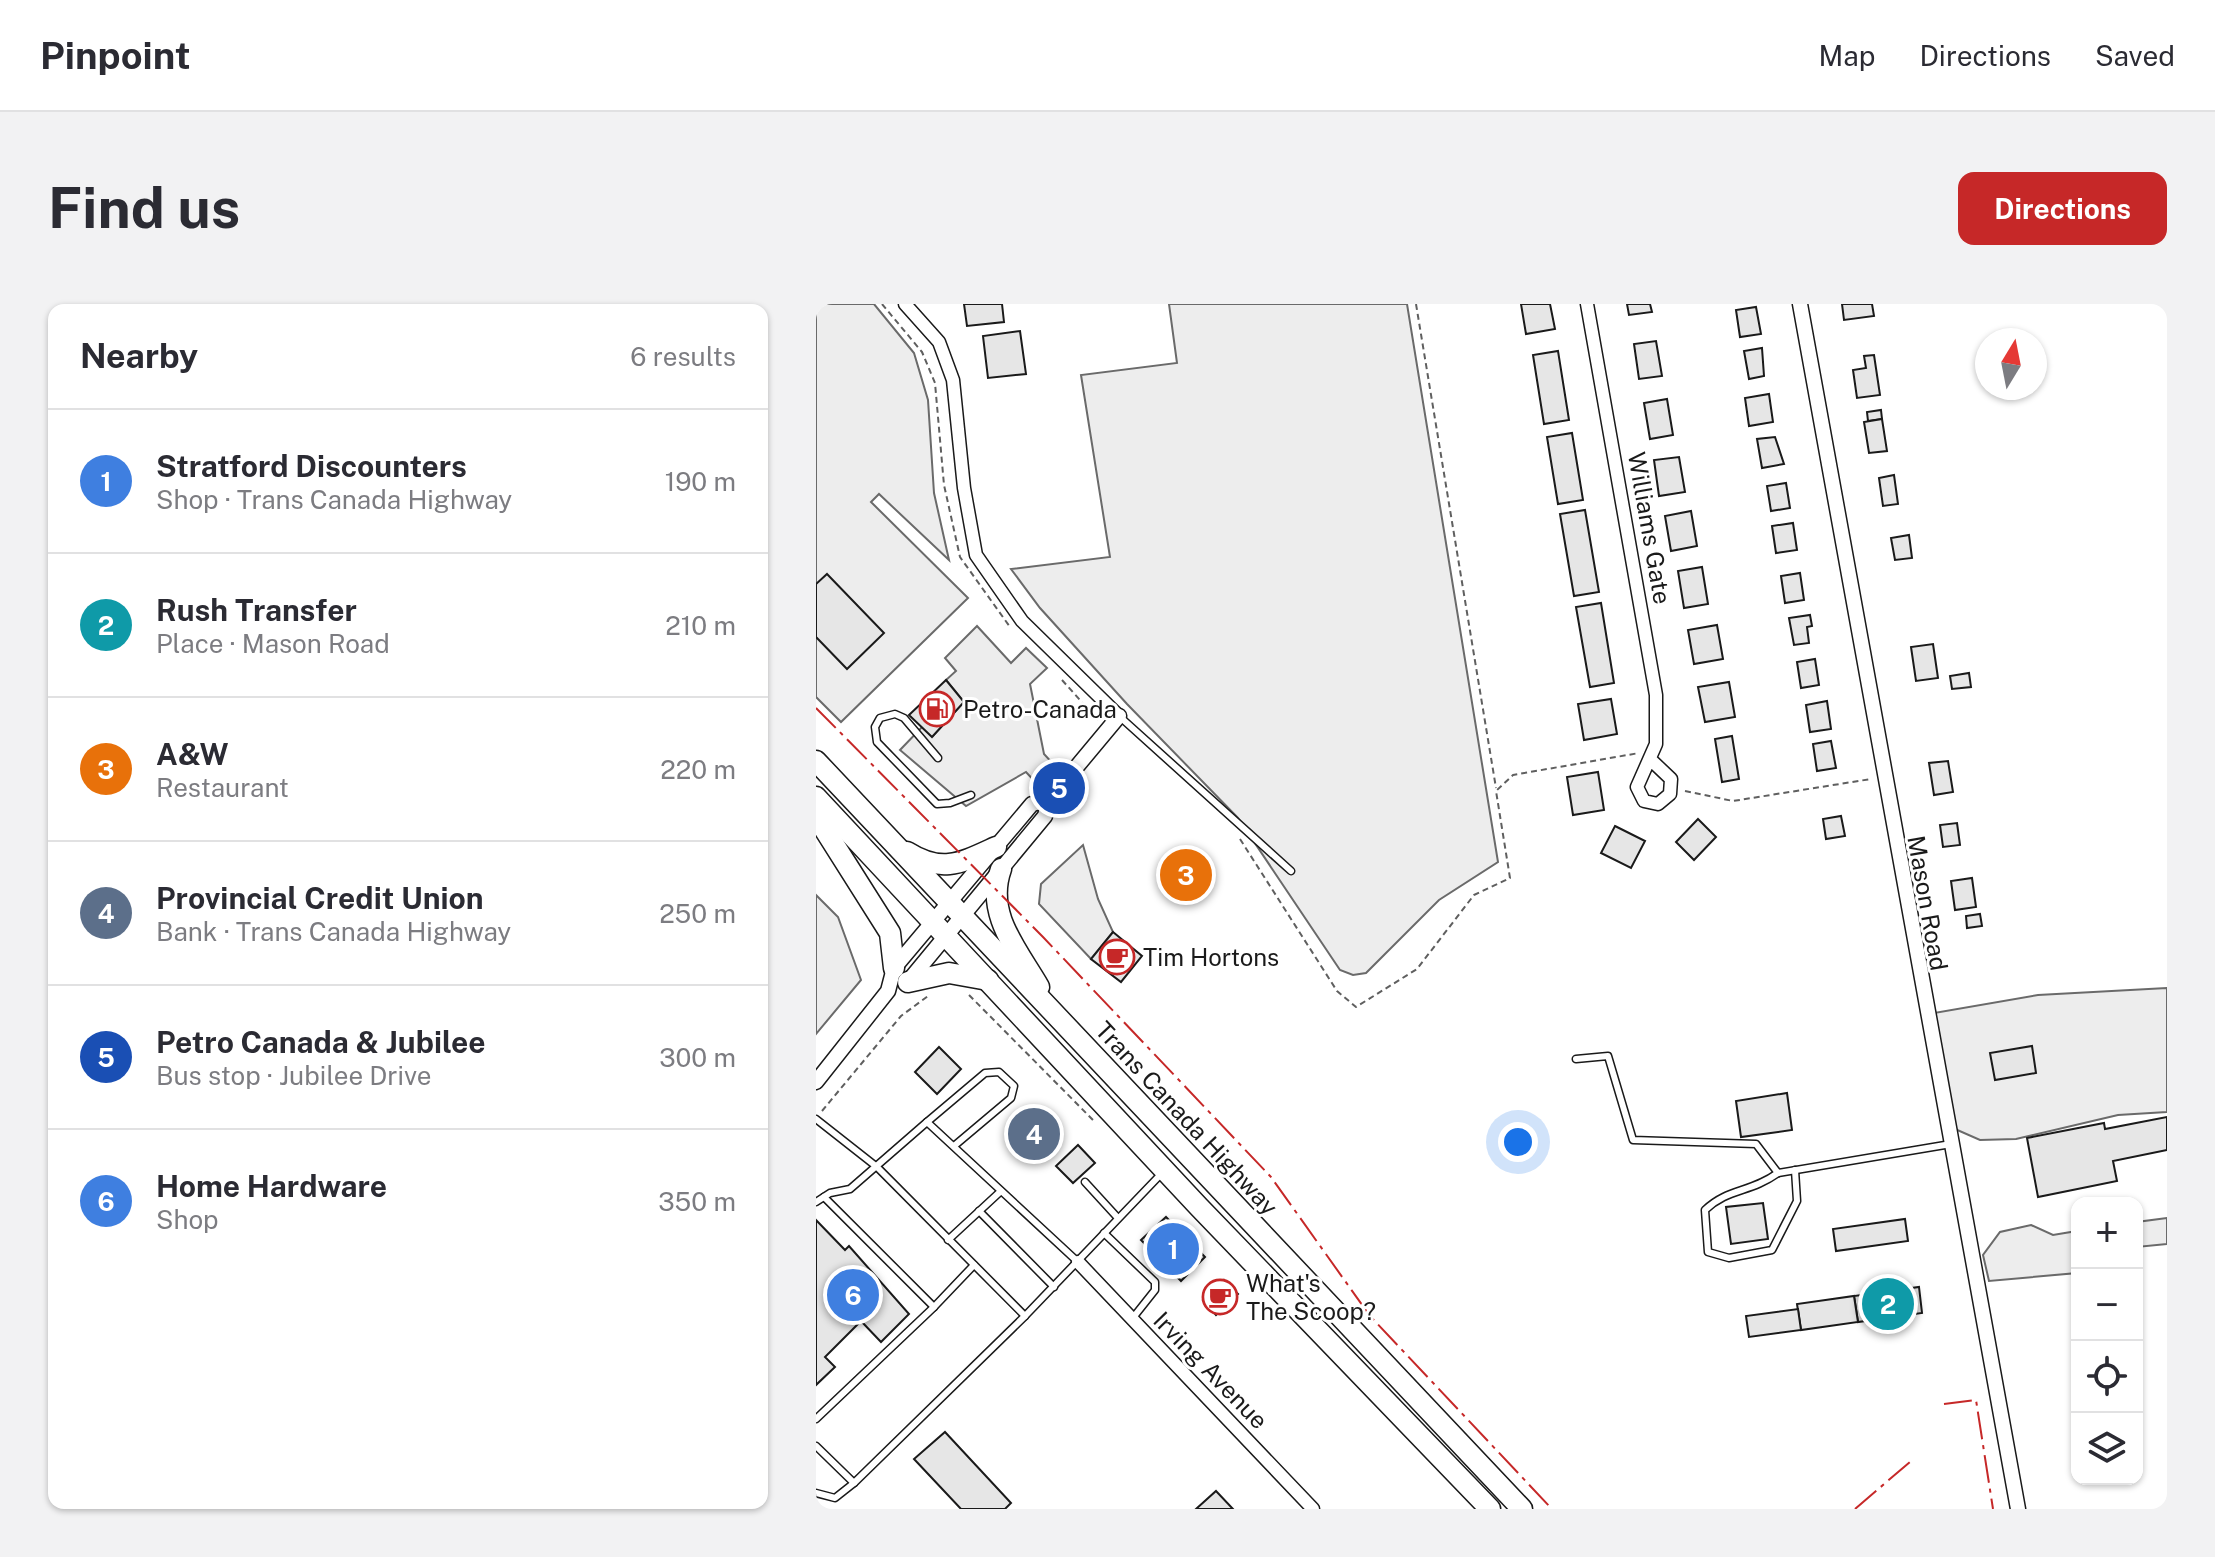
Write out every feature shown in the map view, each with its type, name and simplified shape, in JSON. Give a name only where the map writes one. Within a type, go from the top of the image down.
[{"type":"highway","name":"Trans Canada Highway","points":[[816,761],[954,911],[1522,1509]]},
{"type":"highway","points":[[816,797],[1165,1170],[1490,1509]]},
{"type":"highway","points":[[816,816],[890,933],[901,975],[949,973],[988,980]]},
{"type":"highway","points":[[888,840],[925,863],[943,865],[961,864],[996,847]]},
{"type":"highway","points":[[1001,869],[995,904],[1000,921],[1058,1018]]},
{"type":"street","points":[[905,304],[939,342],[953,380],[964,488],[976,555],[1022,621],[1119,716],[1049,800],[1045,816],[1001,869],[954,911]]},
{"type":"street","name":"Williams Gate","points":[[1587,304],[1654,676],[1657,730],[1652,757],[1637,787],[1644,801],[1651,804],[1665,800],[1672,787]]},
{"type":"street","name":"Mason Road","points":[[1800,304],[1883,777],[2018,1509]]},
{"type":"street","points":[[1652,757],[1667,772],[1672,787]]},
{"type":"street","points":[[816,1082],[954,911],[996,847],[1032,804],[1049,800]]},
{"type":"street","name":"Irving Avenue","points":[[1078,1262],[1313,1509]]},
{"type":"lane","points":[[938,758],[904,718],[895,714],[880,718],[875,727],[877,742],[937,804],[971,795]]},
{"type":"lane","points":[[1119,716],[1291,871]]},
{"type":"lane","points":[[1576,1059],[1608,1056],[1633,1140],[1756,1144],[1778,1173]]},
{"type":"lane","points":[[816,1202],[850,1189],[985,1073],[999,1072],[1014,1086],[1011,1098],[954,1146]]},
{"type":"lane","points":[[816,1119],[877,1167],[1025,1316]]},
{"type":"lane","points":[[927,1122],[1078,1262]]},
{"type":"lane","points":[[1795,1170],[1797,1201],[1772,1250],[1729,1258],[1708,1252],[1705,1210],[1719,1196],[1759,1187],[1778,1173],[1795,1170],[1951,1144]]},
{"type":"lane","points":[[816,1493],[835,1498],[854,1483],[1054,1287],[1117,1217],[1165,1170]]},
{"type":"lane","points":[[1085,1182],[1117,1217]]},
{"type":"lane","points":[[948,1240],[1001,1191]]},
{"type":"lane","points":[[824,1197],[934,1307]]},
{"type":"lane","points":[[979,1211],[1054,1287]]},
{"type":"lane","points":[[1104,1233],[1155,1282],[1155,1290],[1132,1319]]},
{"type":"lane","points":[[816,1419],[974,1265]]},
{"type":"lane","points":[[816,1446],[854,1483]]},
{"type":"path","points":[[882,304],[922,352],[935,383],[944,485],[960,557],[1018,635]]},
{"type":"path","points":[[1233,829],[1337,991],[1356,1007],[1417,969],[1474,895],[1510,878],[1416,304]]},
{"type":"path","points":[[1057,674],[1106,731]]},
{"type":"path","points":[[1496,791],[1513,775],[1640,753],[1652,757]]},
{"type":"path","points":[[1672,787],[1733,801],[1883,777]]},
{"type":"path","points":[[816,1119],[901,1016],[935,992]]},
{"type":"path","points":[[968,994],[1095,1121]]},
{"type":"shaded area","points":[[816,304],[874,304],[914,353],[928,400],[934,493],[949,560],[879,494],[871,502],[968,598],[841,722],[816,697]]},
{"type":"shaded area","points":[[1169,304],[1407,304],[1498,862],[1439,900],[1366,973],[1353,975],[1340,970],[1238,818],[1127,704],[1040,608],[1011,569],[1110,557],[1081,375],[1177,363]]},
{"type":"shaded area","points":[[977,626],[1011,663],[1026,648],[1047,668],[1030,684],[1044,754],[1055,766],[1039,786],[1026,772],[966,806],[900,750],[922,727],[933,736],[964,702],[946,680],[956,671],[945,658]]},
{"type":"shaded area","points":[[1083,845],[1098,899],[1113,932],[1091,959],[1039,904],[1041,884]]},
{"type":"shaded area","points":[[816,895],[838,917],[861,980],[816,1034]]},
{"type":"shaded area","points":[[2167,988],[2167,1112],[2118,1115],[2016,1139],[1980,1140],[1955,1129],[1934,1013],[2038,995]]},
{"type":"shaded area","points":[[2167,1218],[2167,1244],[2143,1246],[2143,1221]]},
{"type":"shaded area","points":[[2031,1225],[2053,1235],[2071,1232],[2071,1274],[1989,1281],[1983,1255],[2000,1232]]},
{"type":"building","points":[[964,304],[1002,304],[1004,322],[967,326]]},
{"type":"building","points":[[1521,304],[1550,304],[1555,329],[1526,334]]},
{"type":"building","points":[[1627,304],[1650,304],[1652,312],[1629,315]]},
{"type":"building","points":[[1842,304],[1872,304],[1874,316],[1844,320]]},
{"type":"building","points":[[1756,307],[1761,334],[1740,337],[1736,310]]},
{"type":"building","points":[[1020,331],[1026,374],[988,378],[983,336]]},
{"type":"building","points":[[1656,341],[1662,376],[1639,379],[1634,344]]},
{"type":"building","points":[[1762,348],[1764,376],[1749,379],[1744,351]]},
{"type":"building","points":[[1558,351],[1569,420],[1544,424],[1533,355]]},
{"type":"building","points":[[1874,355],[1880,395],[1857,398],[1853,370],[1866,368],[1864,356]]},
{"type":"building","points":[[1769,394],[1773,422],[1749,426],[1745,398]]},
{"type":"building","points":[[1667,399],[1673,435],[1650,439],[1644,403]]},
{"type":"building","points":[[1881,410],[1882,419],[1868,421],[1867,412]]},
{"type":"building","points":[[1882,419],[1887,451],[1869,453],[1864,422]]},
{"type":"building","points":[[1572,433],[1583,500],[1558,504],[1547,437]]},
{"type":"building","points":[[1775,437],[1784,464],[1762,468],[1757,439]]},
{"type":"building","points":[[1679,457],[1685,492],[1659,496],[1654,460]]},
{"type":"building","points":[[1894,475],[1898,504],[1883,506],[1879,478]]},
{"type":"building","points":[[1786,483],[1790,508],[1771,511],[1767,486]]},
{"type":"building","points":[[1585,510],[1599,592],[1574,596],[1560,514]]},
{"type":"building","points":[[1691,511],[1697,546],[1671,551],[1665,516]]},
{"type":"building","points":[[1793,523],[1797,550],[1776,553],[1772,526]]},
{"type":"building","points":[[1909,535],[1912,558],[1895,560],[1891,538]]},
{"type":"building","points":[[1702,567],[1708,604],[1684,608],[1678,571]]},
{"type":"building","points":[[1800,573],[1804,600],[1785,603],[1781,576]]},
{"type":"building","points":[[827,574],[884,633],[847,669],[816,637],[816,584]]},
{"type":"building","points":[[1601,603],[1614,683],[1590,687],[1576,607]]},
{"type":"building","points":[[1810,615],[1812,626],[1807,627],[1809,643],[1794,645],[1789,618]]},
{"type":"building","points":[[1717,625],[1723,659],[1694,664],[1688,630]]},
{"type":"building","points":[[1933,644],[1938,678],[1916,681],[1911,647]]},
{"type":"building","points":[[1815,659],[1819,685],[1801,688],[1797,662]]},
{"type":"building","points":[[1969,673],[1971,687],[1952,689],[1950,676]]},
{"type":"building","name":"Petro-Canada","points":[[946,680],[964,702],[932,737],[909,715]]},
{"type":"building","points":[[1729,682],[1735,717],[1705,722],[1698,687]]},
{"type":"building","points":[[1611,699],[1617,734],[1584,740],[1578,704]]},
{"type":"building","points":[[1827,701],[1831,729],[1810,732],[1806,705]]},
{"type":"building","points":[[1732,736],[1739,779],[1722,782],[1715,739]]},
{"type":"building","points":[[1831,741],[1836,768],[1817,771],[1813,744]]},
{"type":"building","points":[[1948,761],[1953,792],[1934,795],[1929,763]]},
{"type":"building","points":[[1598,772],[1604,810],[1573,815],[1567,777]]},
{"type":"building","points":[[1841,816],[1845,836],[1826,839],[1823,819]]},
{"type":"building","points":[[1698,819],[1716,837],[1694,860],[1676,842]]},
{"type":"building","points":[[1957,823],[1960,845],[1943,847],[1940,825]]},
{"type":"building","points":[[1615,826],[1645,841],[1631,868],[1601,853]]},
{"type":"building","points":[[1179,855],[1207,878],[1193,895],[1165,872]]},
{"type":"building","points":[[1972,878],[1976,907],[1955,910],[1951,881]]},
{"type":"building","points":[[1980,914],[1982,926],[1967,928],[1966,916]]},
{"type":"building","name":"Tim Hortons","points":[[1113,932],[1142,956],[1121,982],[1091,959]]},
{"type":"building","points":[[2032,1046],[2036,1073],[1995,1080],[1990,1053]]},
{"type":"building","points":[[939,1047],[961,1069],[937,1094],[915,1072]]},
{"type":"building","points":[[1787,1093],[1792,1130],[1741,1137],[1736,1101]]},
{"type":"building","points":[[1041,1111],[1058,1129],[1027,1157],[1010,1139]]},
{"type":"building","points":[[2167,1117],[2167,1150],[2113,1161],[2117,1181],[2038,1197],[2027,1138],[2104,1123],[2105,1129]]},
{"type":"building","points":[[1078,1145],[1095,1163],[1073,1183],[1056,1166]]},
{"type":"building","points":[[1763,1203],[1768,1239],[1731,1244],[1726,1207]]},
{"type":"building","points":[[1166,1217],[1205,1257],[1181,1281],[1141,1240]]},
{"type":"building","points":[[1905,1219],[1908,1241],[1836,1251],[1833,1229]]},
{"type":"building","points":[[816,1220],[845,1250],[849,1246],[909,1314],[881,1342],[861,1321],[825,1357],[835,1367],[816,1385]]},
{"type":"building","name":"What's The Scoop?","points":[[1224,1280],[1238,1294],[1216,1315],[1203,1300]]},
{"type":"building","points":[[1919,1287],[1922,1313],[1858,1322],[1854,1296]]},
{"type":"building","points":[[1854,1296],[1858,1322],[1801,1330],[1797,1304]]},
{"type":"building","points":[[1798,1309],[1801,1330],[1749,1337],[1746,1316]]},
{"type":"building","points":[[945,1432],[1011,1503],[1005,1509],[961,1509],[914,1459]]},
{"type":"building","points":[[1216,1491],[1233,1509],[1196,1509]]},
{"type":"power","points":[[816,708],[1043,937],[1271,1177],[1370,1316],[1552,1509]]},
{"type":"power","points":[[1944,1404],[1976,1400],[1993,1509]]},
{"type":"power","points":[[1855,1509],[1911,1461]]},
{"type":"place","name":"Petro-Canada","points":[[937,709]]},
{"type":"place","name":"Petro Canada & Jubilee","points":[[1059,788]]},
{"type":"place","name":"A&W","points":[[1186,875]]},
{"type":"place","name":"Tim Hortons","points":[[1117,957]]},
{"type":"place","name":"Provincial Credit Union","points":[[1034,1134]]},
{"type":"place","name":"Stratford Discounters","points":[[1173,1249]]},
{"type":"place","name":"Home Hardware","points":[[853,1295]]},
{"type":"place","name":"What's The Scoop?","points":[[1220,1297]]},
{"type":"place","name":"Rush Transfer","points":[[1888,1304]]}]
